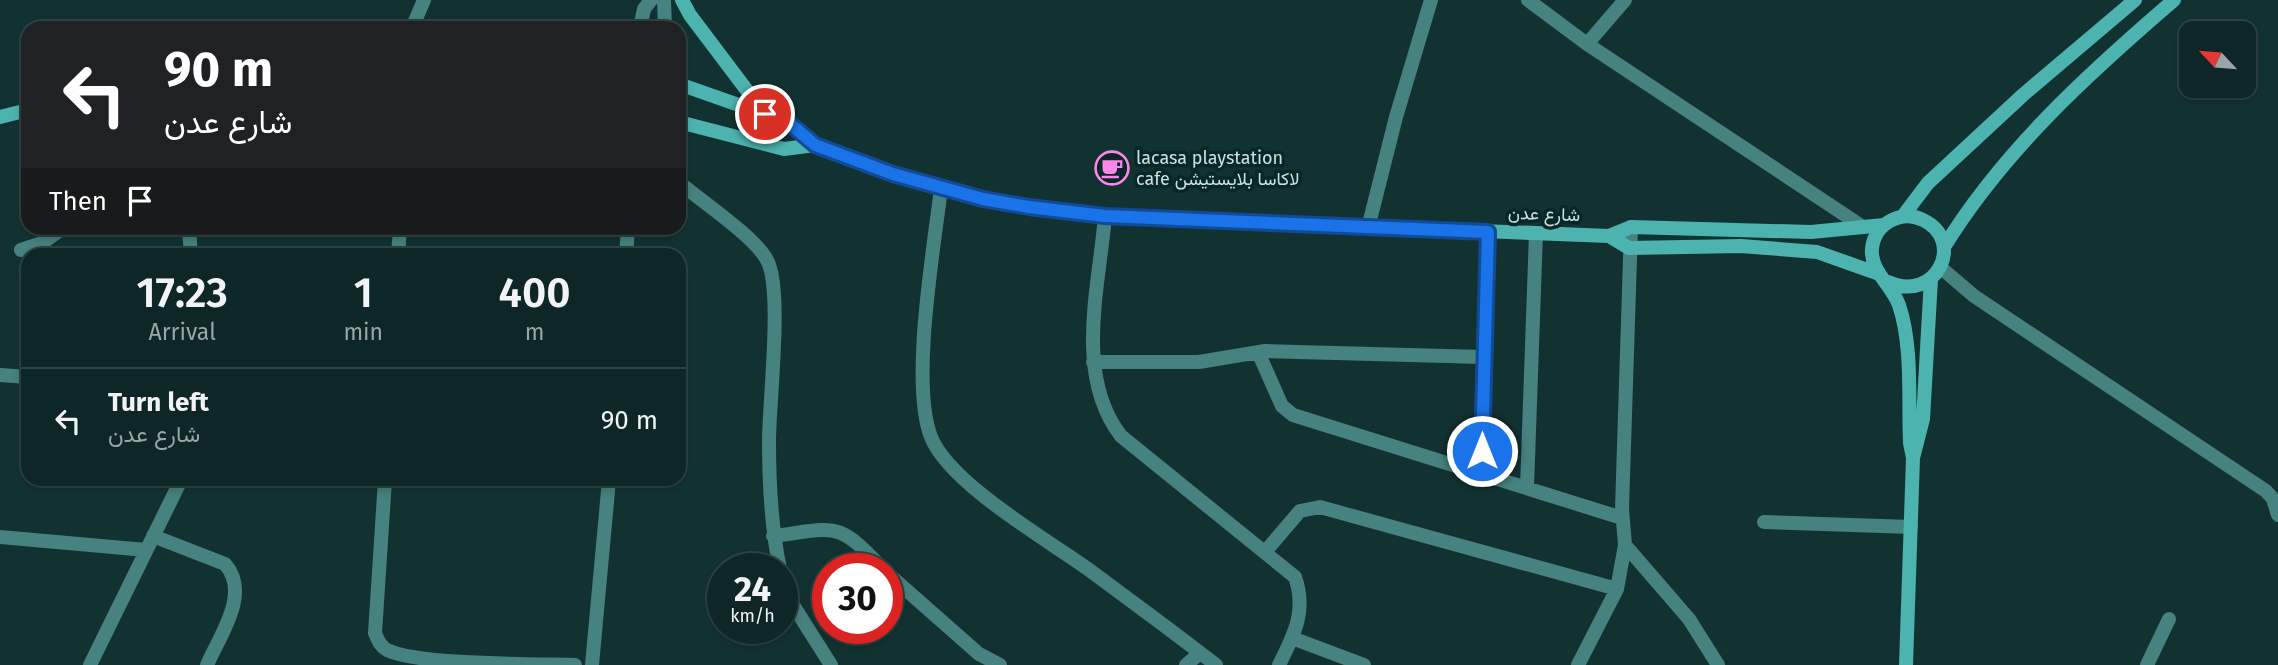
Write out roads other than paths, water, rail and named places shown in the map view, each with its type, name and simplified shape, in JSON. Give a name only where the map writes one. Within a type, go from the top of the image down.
[{"type":"street","points":[[415,21],[424,0]]},
{"type":"street","points":[[641,21],[644,9],[652,0]]},
{"type":"street","points":[[664,0],[664,21]]},
{"type":"street","points":[[682,0],[690,15],[765,114]]},
{"type":"street","points":[[1368,228],[1396,117],[1431,0]]},
{"type":"street","points":[[1528,0],[1587,44],[1863,227]]},
{"type":"street","points":[[1587,44],[1625,0]]},
{"type":"street","points":[[1903,216],[1928,183],[2024,94],[2135,0]]},
{"type":"street","points":[[1629,248],[1741,246],[1817,252],[1910,288],[1931,279],[1940,267],[1944,247],[1969,207],[2054,108],[2174,0]]},
{"type":"street","name":"شارع عدن","points":[[686,86],[788,122],[815,145],[941,188],[983,199],[1105,216],[1609,236],[1631,227],[1811,232],[1884,225]]},
{"type":"street","points":[[0,117],[21,112]]},
{"type":"street","name":"شارع عدن","points":[[686,124],[784,149],[815,145]]},
{"type":"street","points":[[686,188],[761,251],[772,274],[774,325],[769,441],[773,536],[777,553]]},
{"type":"street","points":[[941,188],[927,301],[924,362],[926,417],[940,454],[976,489],[1216,665]]},
{"type":"street","points":[[1105,216],[1093,362],[1098,396],[1107,417],[1121,436],[1296,577],[1302,595],[1302,609],[1279,665]]},
{"type":"street","points":[[1913,458],[1899,306],[1883,278],[1872,248],[1884,225],[1903,216],[1912,216],[1930,223],[1944,247]]},
{"type":"street","points":[[1578,665],[1617,590],[1625,545],[1622,519],[1631,227]]},
{"type":"street","points":[[1482,474],[1488,232]]},
{"type":"street","points":[[1527,488],[1536,233]]},
{"type":"street","points":[[27,248],[53,235]]},
{"type":"street","name":"شارع عدن","points":[[1609,236],[1629,248]]},
{"type":"street","points":[[1940,267],[1974,296],[2266,491],[2273,499],[2278,515]]},
{"type":"street","points":[[1906,665],[1913,458],[1923,419],[1931,279]]},
{"type":"street","points":[[1093,362],[1199,362],[1258,352],[1483,357]]},
{"type":"street","points":[[1258,352],[1282,406],[1293,415],[1622,519]]},
{"type":"street","points":[[0,375],[21,376]]},
{"type":"street","points":[[90,665],[178,486]]},
{"type":"street","points":[[385,486],[375,633],[380,645],[387,650],[429,663],[575,665]]},
{"type":"street","points":[[592,665],[608,486]]},
{"type":"street","points":[[1265,552],[1300,511],[1320,507],[1617,590]]},
{"type":"street","points":[[1764,522],[1911,527]]},
{"type":"street","points":[[773,536],[835,530],[858,542],[868,553]]},
{"type":"street","points":[[153,536],[225,564],[233,573],[236,598],[207,665]]},
{"type":"street","points":[[0,537],[146,550]]},
{"type":"street","points":[[1625,545],[1689,619],[1718,665]]},
{"type":"street","points":[[903,587],[979,654],[1000,665]]},
{"type":"street","points":[[798,613],[831,665]]},
{"type":"street","points":[[2147,665],[2169,620]]},
{"type":"street","points":[[1292,638],[1364,665]]},
{"type":"street","points":[[1186,665],[1200,653]]},
{"type":"place","name":"lacasa playstation cafe لاكاسا بلايستيشن","points":[[1112,168]]}]
